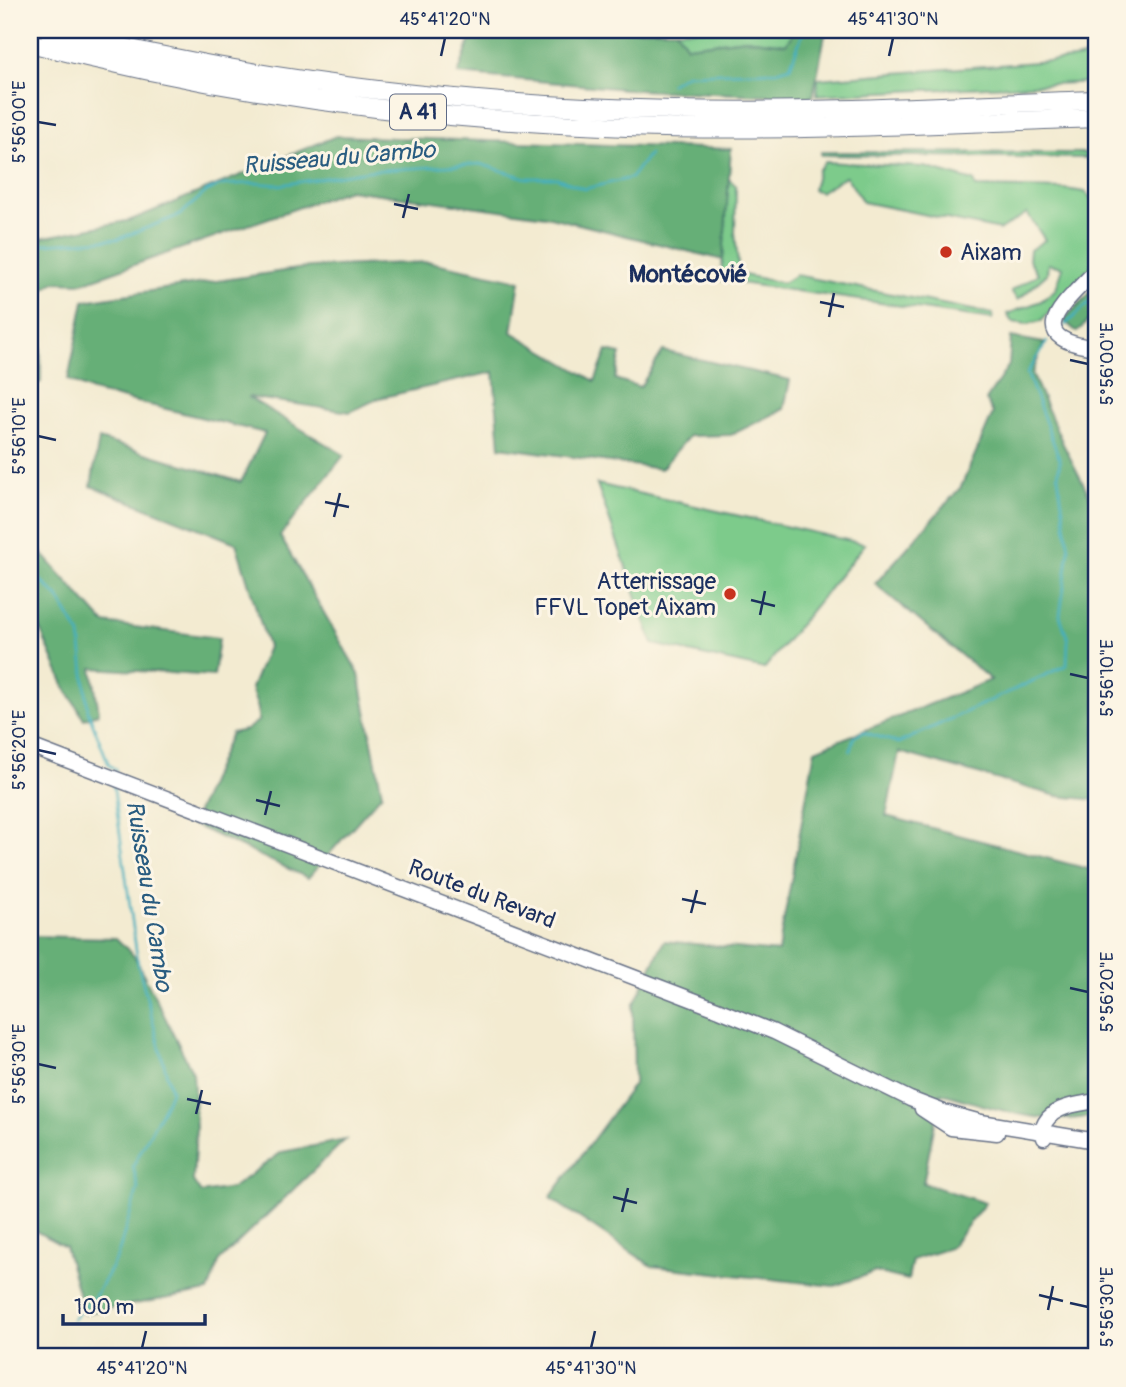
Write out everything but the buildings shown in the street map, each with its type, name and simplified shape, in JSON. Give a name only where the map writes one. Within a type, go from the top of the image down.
[{"type":"highway","name":"A 41","points":[[48,30],[166,56],[276,75],[386,90],[518,103],[659,110],[771,111],[1096,100]]},
{"type":"highway","name":"A 41","points":[[30,43],[130,67],[267,92],[404,110],[510,120],[626,127],[736,128],[1096,118]]},
{"type":"main road","points":[[1096,270],[1058,310],[1054,323],[1055,331],[1063,339],[1077,346],[1096,348]]},
{"type":"main road","name":"Route du Revard","points":[[30,746],[740,1018],[911,1099],[960,1117],[1048,1136],[1096,1150]]},
{"type":"main road","points":[[1048,1136],[1060,1117],[1073,1106],[1096,1101]]},
{"type":"main road","name":"Route du Revard","points":[[1048,1136],[1096,1141]]},
{"type":"green space","points":[[474,30],[676,30],[687,46],[746,39],[786,44],[795,30],[826,30],[813,97],[636,90],[458,74]]},
{"type":"green space","points":[[676,30],[795,30],[786,44],[746,39],[687,46]]},
{"type":"green space","points":[[1096,54],[1096,82],[817,95],[818,79],[1075,59]]},
{"type":"green space","points":[[336,136],[731,149],[723,260],[546,216],[349,190],[82,283],[55,282],[40,292],[41,382],[30,387],[30,240],[131,220]]},
{"type":"green space","points":[[821,152],[1096,153],[1096,158],[821,155]]},
{"type":"green space","points":[[825,162],[925,167],[974,181],[976,187],[1085,192],[1096,203],[1096,261],[1041,321],[1027,324],[1012,322],[1007,314],[1041,301],[1056,289],[1063,267],[1048,264],[1047,274],[1018,300],[1011,291],[1038,274],[1029,260],[1030,250],[1045,240],[1027,213],[1000,230],[863,202],[846,176],[820,192],[813,190],[818,170]]},
{"type":"green space","points":[[728,178],[736,186],[735,232],[739,274],[783,283],[796,275],[993,314],[992,319],[719,280],[723,260]]},
{"type":"green space","points":[[430,262],[520,281],[512,332],[595,381],[607,351],[621,354],[615,379],[640,387],[663,351],[790,380],[784,409],[731,435],[689,436],[661,469],[500,447],[494,372],[379,398],[350,412],[248,397],[344,455],[280,536],[359,674],[382,794],[308,878],[192,824],[231,733],[246,730],[258,721],[258,709],[251,688],[268,647],[236,543],[91,486],[99,439],[241,482],[265,433],[92,391],[68,380],[84,301],[310,267]]},
{"type":"green space","points":[[1096,287],[1096,313],[1077,332],[1063,320]]},
{"type":"green space","points":[[1011,337],[1044,343],[1032,374],[1063,444],[1096,508],[1096,800],[1057,796],[899,752],[886,816],[1096,871],[1096,1115],[1057,1119],[1038,1117],[999,1110],[941,1093],[923,1183],[985,1203],[950,1248],[912,1260],[908,1280],[875,1272],[834,1286],[652,1266],[550,1198],[634,1084],[633,1006],[664,941],[778,952],[815,750],[991,680],[875,584],[961,487],[993,413],[986,400],[1009,365]]},
{"type":"green space","name":"Atterrissage FFVL Topet Aixam","points":[[597,484],[865,544],[764,669],[653,644]]},
{"type":"green space","points":[[30,534],[44,556],[104,623],[219,638],[214,676],[92,668],[99,713],[84,719],[65,687],[40,629],[30,631]]},
{"type":"green space","points":[[30,936],[116,938],[135,957],[193,1073],[196,1128],[193,1181],[201,1193],[232,1188],[282,1152],[345,1140],[220,1260],[208,1291],[84,1313],[65,1247],[30,1228]]},
{"type":"waterway","points":[[670,84],[686,74],[777,71],[790,67],[804,30]]},
{"type":"waterway","name":"Ruisseau du Cambo","points":[[30,245],[118,239],[180,215],[207,191],[222,185],[280,185],[367,171],[480,164],[526,178],[557,178],[584,189],[631,178],[649,154]]},
{"type":"waterway","points":[[1065,325],[1096,296]]},
{"type":"waterway","name":"Ruisseau du Cambo","points":[[30,334],[35,336],[33,421],[30,431]]},
{"type":"waterway","points":[[850,751],[854,737],[863,732],[899,743],[1067,665],[1068,639],[1060,616],[1069,549],[1058,477],[1060,460],[1027,373],[1047,342]]},
{"type":"waterway","name":"Ruisseau du Cambo","points":[[30,570],[58,597],[80,635],[88,711],[109,765],[116,770]]},
{"type":"waterway","name":"Ruisseau du Cambo","points":[[72,1320],[95,1296],[117,1257],[138,1188],[133,1166],[171,1091],[138,964],[113,783]]},
{"type":"place","name":"Aixam","points":[[946,252]]},
{"type":"place","name":"Atterrissage FFVL Topet Aixam","points":[[730,594]]},
{"type":"district","name":"Montécovié","points":[[688,274]]}]
